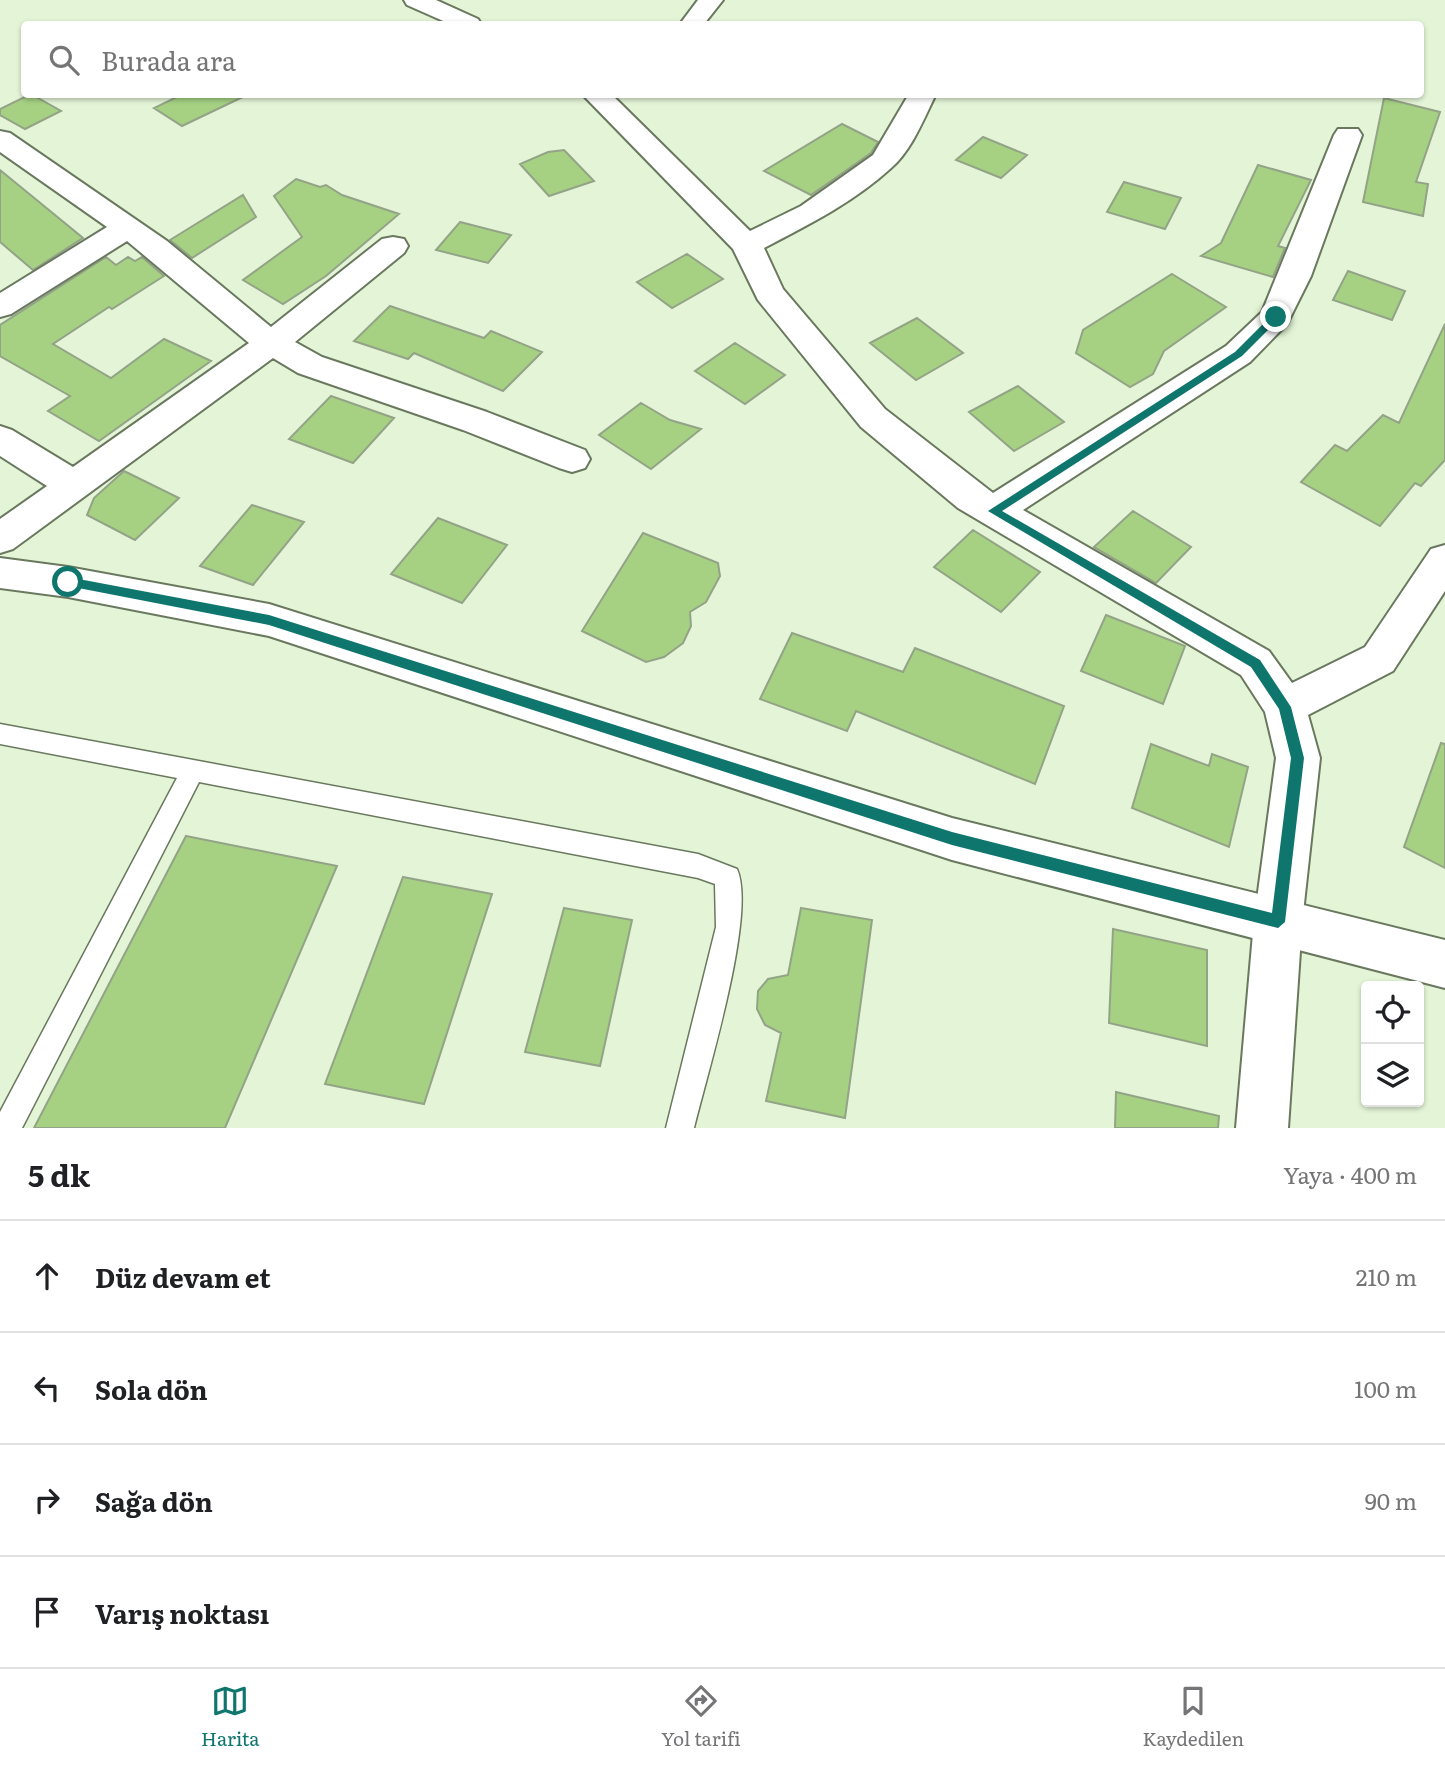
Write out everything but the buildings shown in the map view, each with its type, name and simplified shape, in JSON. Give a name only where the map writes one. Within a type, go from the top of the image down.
[{"type":"street","points":[[416,0],[462,21]]},
{"type":"street","points":[[694,21],[711,0]]},
{"type":"street","points":[[599,98],[747,245],[769,293],[873,418],[971,498],[1255,663],[1284,707],[1297,758],[1278,922],[1262,1128]]},
{"type":"street","points":[[747,245],[811,212],[883,161],[905,129],[921,98]]},
{"type":"street","points":[[994,511],[1238,354],[1276,317],[1300,264],[1348,135]]},
{"type":"street","points":[[6,150],[156,248],[272,343],[310,365],[475,421],[572,459]]},
{"type":"street","points":[[0,307],[127,228]]},
{"type":"street","points":[[0,539],[272,343],[393,246]]},
{"type":"street","points":[[0,439],[75,486]]},
{"type":"street","points":[[1284,707],[1379,659],[1445,560]]},
{"type":"street","points":[[0,573],[68,582],[269,620],[952,839],[1445,964]]},
{"type":"lane","points":[[0,734],[698,866],[728,877],[729,927],[680,1128]]},
{"type":"lane","points":[[7,1128],[194,771]]},
{"type":"route","points":[[68,582],[269,620],[952,839],[1278,922],[1297,758],[1284,707],[1255,663],[994,511],[1238,354],[1276,317]]}]
